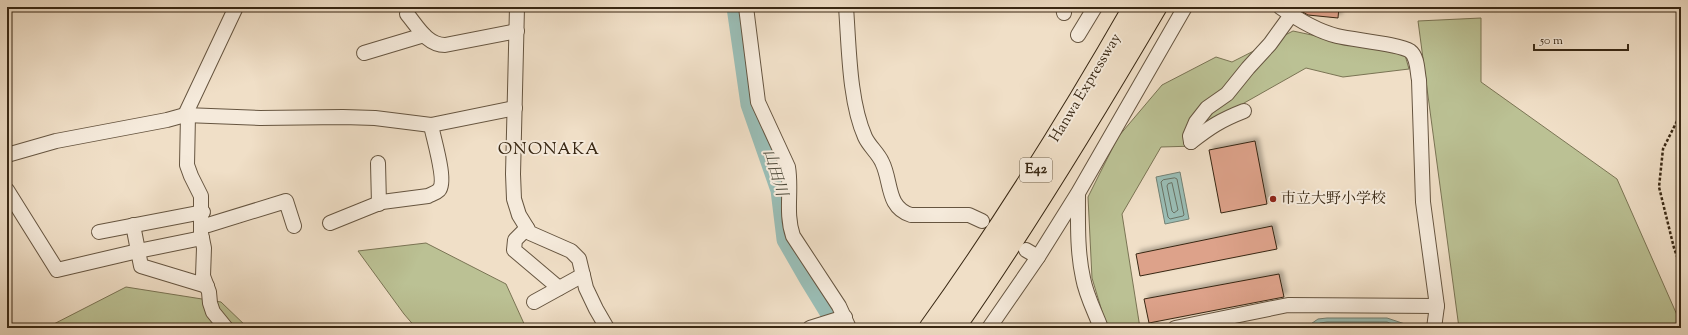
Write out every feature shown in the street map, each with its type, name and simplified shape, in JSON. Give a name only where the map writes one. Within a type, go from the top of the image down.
[{"type":"highway","name":"Hanwa Expressway","points":[[930,328],[974,266],[1013,207],[1098,70],[1134,7]]},
{"type":"highway","name":"Hanwa Expressway","points":[[954,328],[1036,205],[1156,7]]},
{"type":"street","points":[[226,328],[213,312],[203,276],[204,248],[201,196],[187,165],[187,115],[236,7]]},
{"type":"street","points":[[517,7],[513,174],[514,199],[519,215],[530,233],[571,251],[579,259],[586,288],[607,328]]},
{"type":"street","points":[[746,7],[758,102],[788,167],[790,179],[788,202],[790,228],[793,236],[839,306],[847,323],[810,328]]},
{"type":"street","points":[[846,7],[850,59],[859,121],[865,137],[882,162],[896,206],[904,213],[911,215],[969,215],[982,222]]},
{"type":"street","points":[[1078,35],[1095,7]]},
{"type":"street","points":[[989,328],[1032,254],[1078,193],[1185,7]]},
{"type":"street","points":[[1244,111],[1223,119],[1191,142],[1190,136],[1196,122],[1207,108],[1227,94],[1270,44],[1285,11],[1336,36],[1400,47],[1410,52],[1416,64],[1418,80],[1423,202],[1437,306],[1434,328]]},
{"type":"street","points":[[407,14],[431,42],[437,45],[445,45],[517,31]]},
{"type":"street","points":[[364,53],[424,34]]},
{"type":"street","points":[[7,155],[56,141],[187,115],[260,118],[351,117],[375,118],[431,125],[515,108]]},
{"type":"street","points":[[330,223],[379,204],[428,196],[434,194],[440,189],[442,183],[441,172],[431,125]]},
{"type":"street","points":[[378,163],[379,204]]},
{"type":"street","points":[[7,190],[58,270],[138,251],[202,225]]},
{"type":"street","points":[[1078,193],[1079,236],[1083,279],[1101,328]]},
{"type":"street","points":[[99,232],[133,225],[208,225],[286,201],[294,226]]},
{"type":"street","points":[[133,225],[141,266],[207,286]]},
{"type":"street","points":[[527,228],[515,240],[514,250],[559,288]]},
{"type":"street","points":[[534,302],[583,275]]},
{"type":"street","points":[[1175,328],[1288,305],[1437,306]]},
{"type":"path","points":[[1681,102],[1681,113],[1664,149],[1659,187],[1674,248],[1681,267]]},
{"type":"green space","points":[[1481,18],[1481,82],[1617,179],[1681,324],[1681,328],[1459,328],[1418,21]]},
{"type":"green space","points":[[1293,31],[1405,55],[1409,69],[1343,77],[1306,68],[1230,111],[1196,146],[1161,147],[1122,214],[1140,328],[1107,328],[1092,278],[1088,197],[1118,137],[1162,85],[1216,57],[1232,62]]},
{"type":"green space","points":[[426,243],[506,284],[526,328],[416,328],[358,251]]},
{"type":"green space","points":[[126,287],[221,302],[248,328],[46,328]]},
{"type":"water","points":[[1180,172],[1189,219],[1165,224],[1156,177]]},
{"type":"water","points":[[1387,318],[1405,324],[1408,328],[1305,328],[1318,319]]},
{"type":"building","points":[[1301,7],[1339,7],[1338,18],[1308,15],[1301,11]]},
{"type":"building","points":[[1255,141],[1267,204],[1221,213],[1209,150]]},
{"type":"building","points":[[1272,226],[1277,249],[1140,276],[1136,254]]},
{"type":"building","points":[[1279,274],[1284,297],[1149,323],[1144,299]]},
{"type":"waterway","name":"山田川","points":[[738,7],[752,104],[782,190],[788,239],[841,328]]},
{"type":"place","name":"市立大野小学校","points":[[1273,199]]},
{"type":"district","name":"ONONAKA","points":[[549,150]]}]
